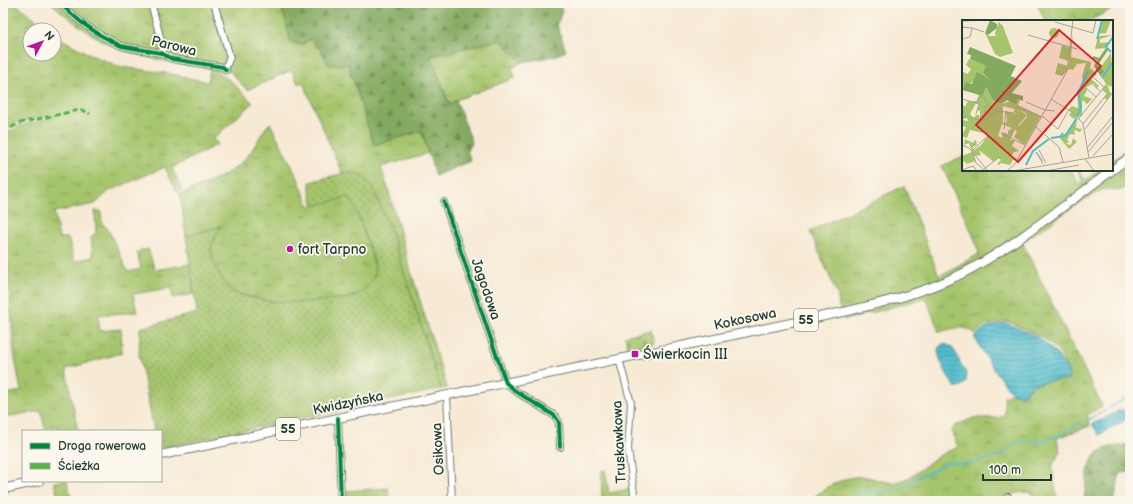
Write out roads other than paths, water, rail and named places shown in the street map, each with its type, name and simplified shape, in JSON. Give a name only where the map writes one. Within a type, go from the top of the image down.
[{"type":"main road","name":"Kokosowa","points":[[1113,170],[1130,157]]},
{"type":"main road","name":"Kokosowa","points":[[447,395],[899,299],[957,277],[992,256],[1051,216],[1111,171]]},
{"type":"main road","name":"Kwidzyńska","points":[[162,455],[447,395]]},
{"type":"main road","points":[[3,488],[34,482]]},
{"type":"street","name":"Parowa","points":[[59,3],[81,22],[111,42],[121,46],[163,54],[172,59],[224,69],[230,57],[214,3]]},
{"type":"street","points":[[151,3],[163,48],[163,54]]},
{"type":"street","name":"Jagodowa","points":[[444,202],[506,383]]},
{"type":"street","name":"Truskawkowa","points":[[619,359],[631,403],[628,449],[635,501]]},
{"type":"street","points":[[506,383],[517,392],[555,416],[559,422],[560,447]]},
{"type":"street","name":"Osikowa","points":[[447,395],[452,501]]},
{"type":"street","points":[[338,418],[341,501]]},
{"type":"water","points":[[1006,323],[1038,337],[1056,353],[1069,372],[1068,380],[1056,380],[1034,384],[1021,396],[1012,393],[994,370],[974,337],[987,327]]},
{"type":"water","points":[[942,344],[946,344],[952,348],[965,371],[966,382],[963,386],[955,387],[944,369],[938,353],[938,349]]},
{"type":"water","points":[[1123,409],[1127,419],[1099,435],[1092,424]]},
{"type":"waterway","points":[[1086,421],[1130,396]]},
{"type":"waterway","points":[[1030,441],[1051,439],[1081,423]]},
{"type":"waterway","points":[[847,501],[862,491],[879,492],[903,489],[915,478],[935,470],[944,463],[975,463],[1000,456],[1014,444],[1021,441],[1026,442]]},
{"type":"place","name":"fort Tarpno","points":[[290,249]]},
{"type":"place","name":"Świerkocin III","points":[[635,354]]}]
